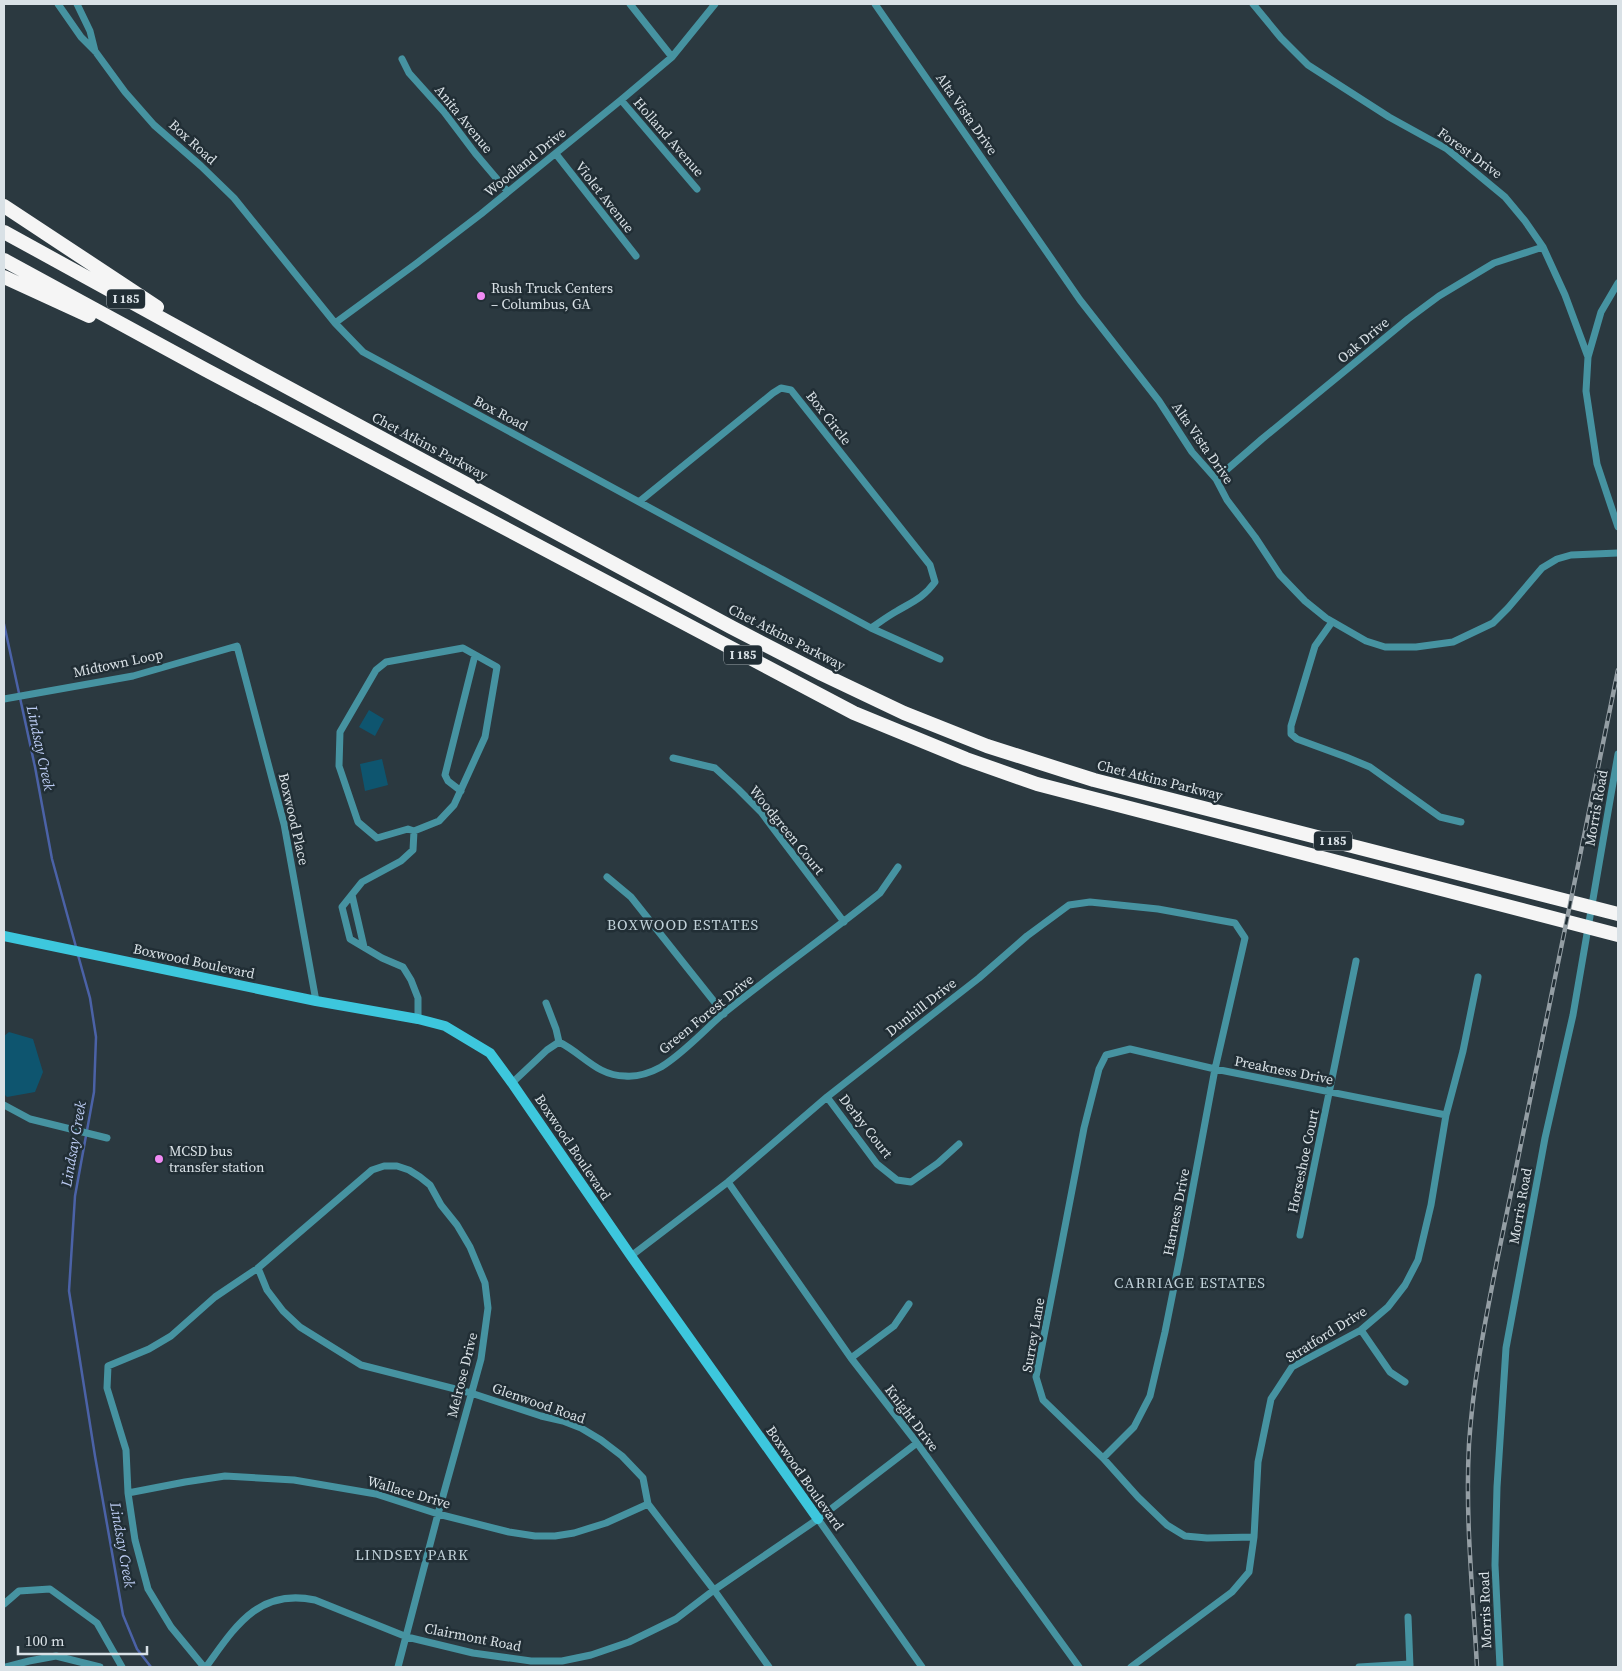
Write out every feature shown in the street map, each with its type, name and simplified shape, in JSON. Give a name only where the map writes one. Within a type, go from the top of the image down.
[{"type":"highway","points":[[4,206],[248,366]]},
{"type":"highway","name":"Chet Atkins Parkway","points":[[4,232],[739,631],[822,674],[912,716],[987,746],[1094,780],[1618,914]]},
{"type":"highway","name":"I 185","points":[[4,260],[206,370],[846,709],[966,759],[1037,784],[1618,935]]},
{"type":"highway","points":[[4,277],[206,370]]},
{"type":"street","name":"Box Road","points":[[58,4],[81,37],[95,51],[125,92],[154,125],[234,198],[335,323],[363,352],[374,360],[640,501],[871,628],[940,659]]},
{"type":"street","name":"Box Road","points":[[77,4],[90,31],[95,51]]},
{"type":"street","points":[[630,4],[672,57]]},
{"type":"street","name":"Woodland Drive","points":[[335,323],[425,258],[621,100],[672,57],[715,4]]},
{"type":"street","name":"Alta Vista Drive","points":[[876,4],[1080,300],[1159,401],[1192,452],[1216,479],[1227,500],[1255,537],[1280,575],[1305,601],[1332,622],[1366,641],[1385,647],[1416,648],[1453,642],[1493,623],[1542,568],[1557,559],[1572,555],[1618,553]]},
{"type":"street","name":"Forest Drive","points":[[1252,4],[1281,38],[1308,65],[1389,117],[1447,149],[1498,190],[1525,221],[1544,247],[1565,295],[1588,357]]},
{"type":"street","name":"Anita Avenue","points":[[402,60],[409,73],[444,112],[508,192]]},
{"type":"street","name":"Holland Avenue","points":[[621,100],[697,189]]},
{"type":"street","name":"Violet Avenue","points":[[556,154],[636,256]]},
{"type":"street","name":"Oak Drive","points":[[1216,479],[1408,319],[1439,296],[1494,263],[1544,247]]},
{"type":"street","points":[[1618,283],[1601,312],[1588,357],[1586,391],[1597,464],[1618,527]]},
{"type":"street","name":"Box Circle","points":[[640,501],[772,393],[781,388],[791,390],[930,566],[935,582],[926,593],[917,601],[898,610],[871,628]]},
{"type":"street","points":[[1332,622],[1315,646],[1291,726],[1291,734],[1297,739],[1370,767],[1440,817],[1461,822]]},
{"type":"street","name":"Midtown Loop","points":[[6,698],[133,676],[237,646]]},
{"type":"street","name":"Boxwood Place","points":[[237,646],[284,824],[316,1001]]},
{"type":"street","points":[[463,648],[497,667],[485,737],[461,791],[454,806],[439,821],[414,831],[408,829],[377,838],[358,822],[339,766],[340,732],[376,670],[386,662],[463,648]]},
{"type":"street","points":[[461,791],[448,781],[445,775],[475,655]]},
{"type":"street","name":"Morris Road","points":[[1500,1667],[1495,1564],[1506,1348],[1545,1138],[1573,1015],[1618,754]]},
{"type":"street","name":"Woodgreen Court","points":[[673,758],[716,768],[738,789],[761,812],[844,922]]},
{"type":"street","points":[[414,831],[413,850],[401,861],[362,882],[342,908],[350,939],[382,958],[403,967],[411,980],[418,998],[418,1019]]},
{"type":"street","name":"Green Forest Drive","points":[[559,1042],[569,1047],[600,1070],[612,1075],[638,1076],[650,1072],[682,1052],[724,1014],[880,893],[898,867]]},
{"type":"street","points":[[606,877],[631,897],[724,1014]]},
{"type":"street","points":[[352,895],[364,947]]},
{"type":"street","name":"Dunhill Drive","points":[[631,1256],[728,1182],[827,1097],[978,978],[1027,936],[1069,905],[1090,902],[1158,909],[1234,923],[1245,938],[1241,955]]},
{"type":"street","points":[[346,921],[356,918]]},
{"type":"street","name":"Boxwood Boulevard","points":[[4,936],[316,1001],[418,1019],[445,1026],[490,1053],[922,1667]]},
{"type":"street","name":"Harness Drive","points":[[1103,1458],[1134,1427],[1150,1396],[1187,1222],[1215,1068],[1241,955]]},
{"type":"street","name":"Horseshoe Court","points":[[1300,1235],[1356,961]]},
{"type":"street","name":"Stratford Drive","points":[[1131,1667],[1232,1592],[1249,1572],[1254,1537],[1258,1462],[1271,1399],[1292,1367],[1361,1330],[1388,1307],[1405,1285],[1418,1260],[1431,1205],[1446,1115],[1463,1051],[1478,977]]},
{"type":"street","points":[[512,1083],[547,1050],[559,1042],[546,1003]]},
{"type":"street","name":"Preakness Drive","points":[[1118,1052],[1130,1049],[1446,1115]]},
{"type":"street","name":"Surrey Lane","points":[[1118,1052],[1106,1055],[1098,1069],[1084,1128],[1036,1377],[1043,1400],[1103,1458],[1138,1498],[1167,1525],[1185,1536],[1207,1538],[1254,1537]]},
{"type":"street","name":"Derby Court","points":[[827,1097],[877,1164],[897,1180],[911,1182],[938,1163],[959,1144]]},
{"type":"street","points":[[4,1105],[30,1119],[107,1138]]},
{"type":"street","name":"Melrose Drive","points":[[128,1493],[126,1450],[107,1388],[108,1366],[149,1349],[170,1336],[215,1298],[258,1268],[372,1170],[384,1166],[397,1166],[420,1176],[430,1185],[441,1205],[457,1225],[470,1247],[484,1283],[488,1308],[481,1359],[398,1667]]},
{"type":"street","name":"Knight Drive","points":[[728,1182],[851,1358],[916,1443],[1079,1667]]},
{"type":"street","name":"Glenwood Road","points":[[258,1268],[267,1290],[300,1327],[361,1365],[471,1393],[541,1416],[563,1421],[581,1428],[622,1456],[642,1478],[648,1504],[714,1590],[769,1667]]},
{"type":"street","points":[[851,1358],[894,1326],[909,1304]]},
{"type":"street","points":[[1361,1330],[1390,1372],[1405,1382]]},
{"type":"street","name":"Clairmont Road","points":[[205,1667],[243,1619],[265,1605],[289,1598],[302,1597],[407,1637],[473,1653],[531,1661],[562,1661],[591,1655],[629,1642],[676,1619],[714,1590],[818,1519],[916,1443]]},
{"type":"street","name":"Wallace Drive","points":[[128,1493],[225,1476],[294,1480],[376,1494],[438,1514],[509,1532],[535,1536],[555,1536],[574,1533],[606,1523],[648,1504]]},
{"type":"street","points":[[128,1493],[135,1540],[148,1589],[171,1627],[205,1667]]},
{"type":"street","points":[[4,1604],[20,1591],[50,1589],[97,1623],[122,1667]]},
{"type":"street","points":[[1359,1667],[1410,1666],[1408,1617]]},
{"type":"street","points":[[6,1667],[56,1656],[100,1667]]},
{"type":"shaded area","points":[[369,710],[384,719],[375,736],[359,727]]},
{"type":"shaded area","points":[[382,759],[388,785],[365,791],[360,764]]},
{"type":"shaded area","points":[[9,1032],[33,1039],[43,1072],[35,1092],[7,1097],[4,1094],[4,1036]]},
{"type":"waterway","name":"Lindsay Creek","points":[[4,624],[35,767],[52,859],[76,947]]},
{"type":"waterway","name":"Lindsay Creek","points":[[78,955],[90,998],[96,1037],[94,1092],[75,1196],[69,1291],[123,1615],[137,1649],[151,1667]]},
{"type":"railway","points":[[1477,1667],[1468,1500],[1469,1444],[1476,1375],[1497,1261],[1618,670]]},
{"type":"place","name":"Rush Truck Centers – Columbus, GA","points":[[481,296]]},
{"type":"place","name":"MCSD bus transfer station","points":[[159,1159]]},
{"type":"district","name":"BOXWOOD ESTATES","points":[[683,924]]},
{"type":"district","name":"CARRIAGE ESTATES","points":[[1190,1282]]},
{"type":"district","name":"LINDSEY PARK","points":[[412,1554]]}]
